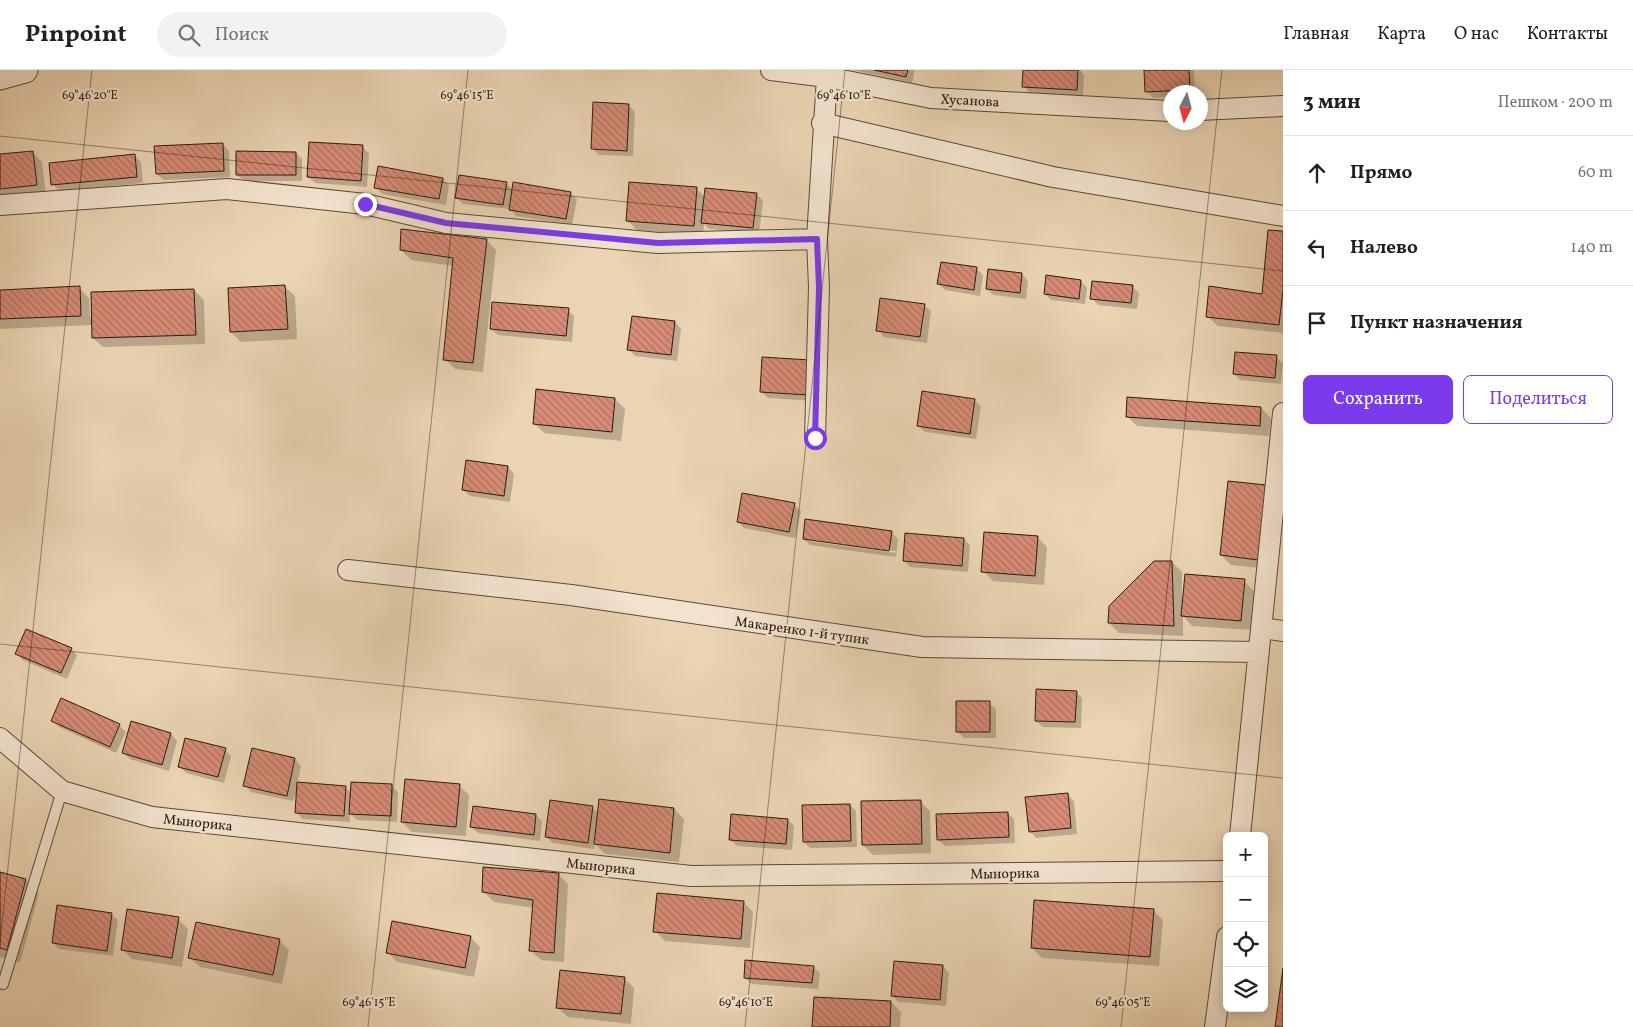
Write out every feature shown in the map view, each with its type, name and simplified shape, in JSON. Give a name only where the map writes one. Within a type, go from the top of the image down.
[{"type":"street","points":[[0,77],[25,70]]},
{"type":"street","name":"Хусанова","points":[[771,70],[827,77],[931,98],[1163,111]]},
{"type":"street","points":[[815,438],[819,287],[817,239],[822,123],[827,77]]},
{"type":"street","points":[[1208,110],[1283,106]]},
{"type":"street","points":[[822,123],[1053,177],[1283,216]]},
{"type":"street","points":[[0,205],[227,189],[365,204],[446,223],[658,243],[817,239]]},
{"type":"street","points":[[1240,832],[1283,413]]},
{"type":"street","name":"Макаренко 1-й тупик","points":[[348,570],[571,595],[922,647],[1259,652]]},
{"type":"street","points":[[1262,628],[1283,631]]},
{"type":"street","name":"Мынорика","points":[[0,738],[62,791],[152,817],[691,876],[1223,871]]},
{"type":"street","points":[[1215,1027],[1223,967]]},
{"type":"lane","points":[[3,984],[62,791]]},
{"type":"building","points":[[874,70],[908,70],[906,77]]},
{"type":"building","points":[[1023,70],[1078,70],[1077,90],[1022,87]]},
{"type":"building","points":[[1144,70],[1189,70],[1190,85],[1163,85],[1163,91],[1145,92]]},
{"type":"building","points":[[593,102],[629,104],[627,151],[591,149]]},
{"type":"building","points":[[309,142],[363,145],[361,181],[307,177]]},
{"type":"building","points":[[223,143],[224,171],[156,174],[154,146]]},
{"type":"building","points":[[33,151],[37,185],[0,189],[0,154]]},
{"type":"building","points":[[236,151],[296,152],[296,175],[236,175]]},
{"type":"building","points":[[135,154],[137,177],[51,185],[49,163]]},
{"type":"building","points":[[378,166],[443,178],[439,199],[374,188]]},
{"type":"building","points":[[459,175],[507,182],[503,205],[455,198]]},
{"type":"building","points":[[513,182],[571,192],[566,219],[509,210]]},
{"type":"building","points":[[629,182],[697,187],[694,226],[626,221]]},
{"type":"building","points":[[705,188],[757,193],[753,228],[701,223]]},
{"type":"building","points":[[401,229],[487,239],[473,363],[443,360],[453,258],[400,250]]},
{"type":"building","points":[[1268,230],[1283,231],[1283,290],[1279,325],[1206,317],[1209,286],[1262,294]]},
{"type":"building","points":[[941,262],[977,267],[974,290],[937,284]]},
{"type":"building","points":[[988,269],[1022,273],[1020,293],[986,289]]},
{"type":"building","points":[[1046,275],[1081,280],[1079,299],[1044,294]]},
{"type":"building","points":[[1092,281],[1133,285],[1131,303],[1090,299]]},
{"type":"building","points":[[285,285],[288,329],[230,332],[228,288]]},
{"type":"building","points":[[80,286],[81,316],[0,319],[0,290]]},
{"type":"building","points":[[194,289],[196,335],[92,338],[91,292]]},
{"type":"building","points":[[880,298],[925,304],[920,337],[876,331]]},
{"type":"building","points":[[492,302],[569,308],[566,336],[490,329]]},
{"type":"building","points":[[632,316],[675,321],[671,355],[627,350]]},
{"type":"building","points":[[1235,352],[1277,355],[1275,378],[1233,374]]},
{"type":"building","points":[[762,357],[810,360],[808,395],[760,392]]},
{"type":"building","points":[[536,389],[615,398],[612,432],[533,424]]},
{"type":"building","points":[[922,391],[975,399],[970,434],[917,426]]},
{"type":"building","points":[[1127,397],[1261,407],[1260,426],[1126,417]]},
{"type":"building","points":[[466,460],[508,466],[504,496],[462,490]]},
{"type":"building","points":[[1228,481],[1266,485],[1258,560],[1220,555]]},
{"type":"building","points":[[742,493],[795,503],[789,532],[737,522]]},
{"type":"building","points":[[805,519],[892,531],[889,551],[803,539]]},
{"type":"building","points":[[984,532],[1038,536],[1035,576],[981,572]]},
{"type":"building","points":[[905,533],[964,538],[962,566],[903,561]]},
{"type":"building","points":[[1154,561],[1172,561],[1174,626],[1108,623],[1109,606]]},
{"type":"building","points":[[1185,574],[1245,579],[1241,621],[1181,616]]},
{"type":"building","points":[[26,629],[72,648],[61,673],[15,654]]},
{"type":"building","points":[[1036,689],[1077,691],[1075,722],[1035,721]]},
{"type":"building","points":[[61,698],[120,724],[110,747],[51,721]]},
{"type":"building","points":[[956,701],[990,701],[990,732],[956,732]]},
{"type":"building","points":[[131,721],[171,733],[162,765],[122,753]]},
{"type":"building","points":[[185,738],[226,748],[218,777],[178,767]]},
{"type":"building","points":[[252,748],[295,758],[287,796],[243,786]]},
{"type":"building","points":[[405,779],[460,784],[456,827],[401,822]]},
{"type":"building","points":[[297,782],[346,786],[344,816],[295,813]]},
{"type":"building","points":[[351,782],[392,784],[391,816],[349,814]]},
{"type":"building","points":[[1068,793],[1071,828],[1029,832],[1025,797]]},
{"type":"building","points":[[599,799],[674,808],[670,853],[594,844]]},
{"type":"building","points":[[550,800],[593,806],[588,843],[545,837]]},
{"type":"building","points":[[921,800],[922,844],[862,845],[861,801]]},
{"type":"building","points":[[850,804],[851,841],[803,842],[802,805]]},
{"type":"building","points":[[473,806],[536,814],[534,835],[470,827]]},
{"type":"building","points":[[1008,812],[1009,837],[937,840],[936,814]]},
{"type":"building","points":[[731,814],[788,819],[786,844],[729,840]]},
{"type":"building","points":[[483,867],[559,873],[554,953],[529,951],[533,900],[482,892]]},
{"type":"building","points":[[0,872],[26,879],[7,950],[0,948]]},
{"type":"building","points":[[657,893],[744,901],[741,939],[653,932]]},
{"type":"building","points":[[1034,900],[1154,909],[1150,957],[1031,948]]},
{"type":"building","points":[[57,905],[112,913],[107,951],[52,943]]},
{"type":"building","points":[[127,909],[179,917],[172,958],[121,950]]},
{"type":"building","points":[[392,921],[471,936],[465,968],[386,953]]},
{"type":"building","points":[[196,922],[280,939],[273,975],[188,958]]},
{"type":"building","points":[[745,960],[814,966],[812,983],[744,978]]},
{"type":"building","points":[[894,961],[943,965],[940,1000],[891,996]]},
{"type":"building","points":[[1283,968],[1283,1027],[1275,1027]]},
{"type":"building","points":[[560,970],[625,977],[621,1014],[556,1008]]},
{"type":"building","points":[[814,997],[891,1001],[890,1027],[812,1027]]},
{"type":"route","points":[[365,204],[446,223],[658,243],[817,239],[819,287],[815,438]]}]
